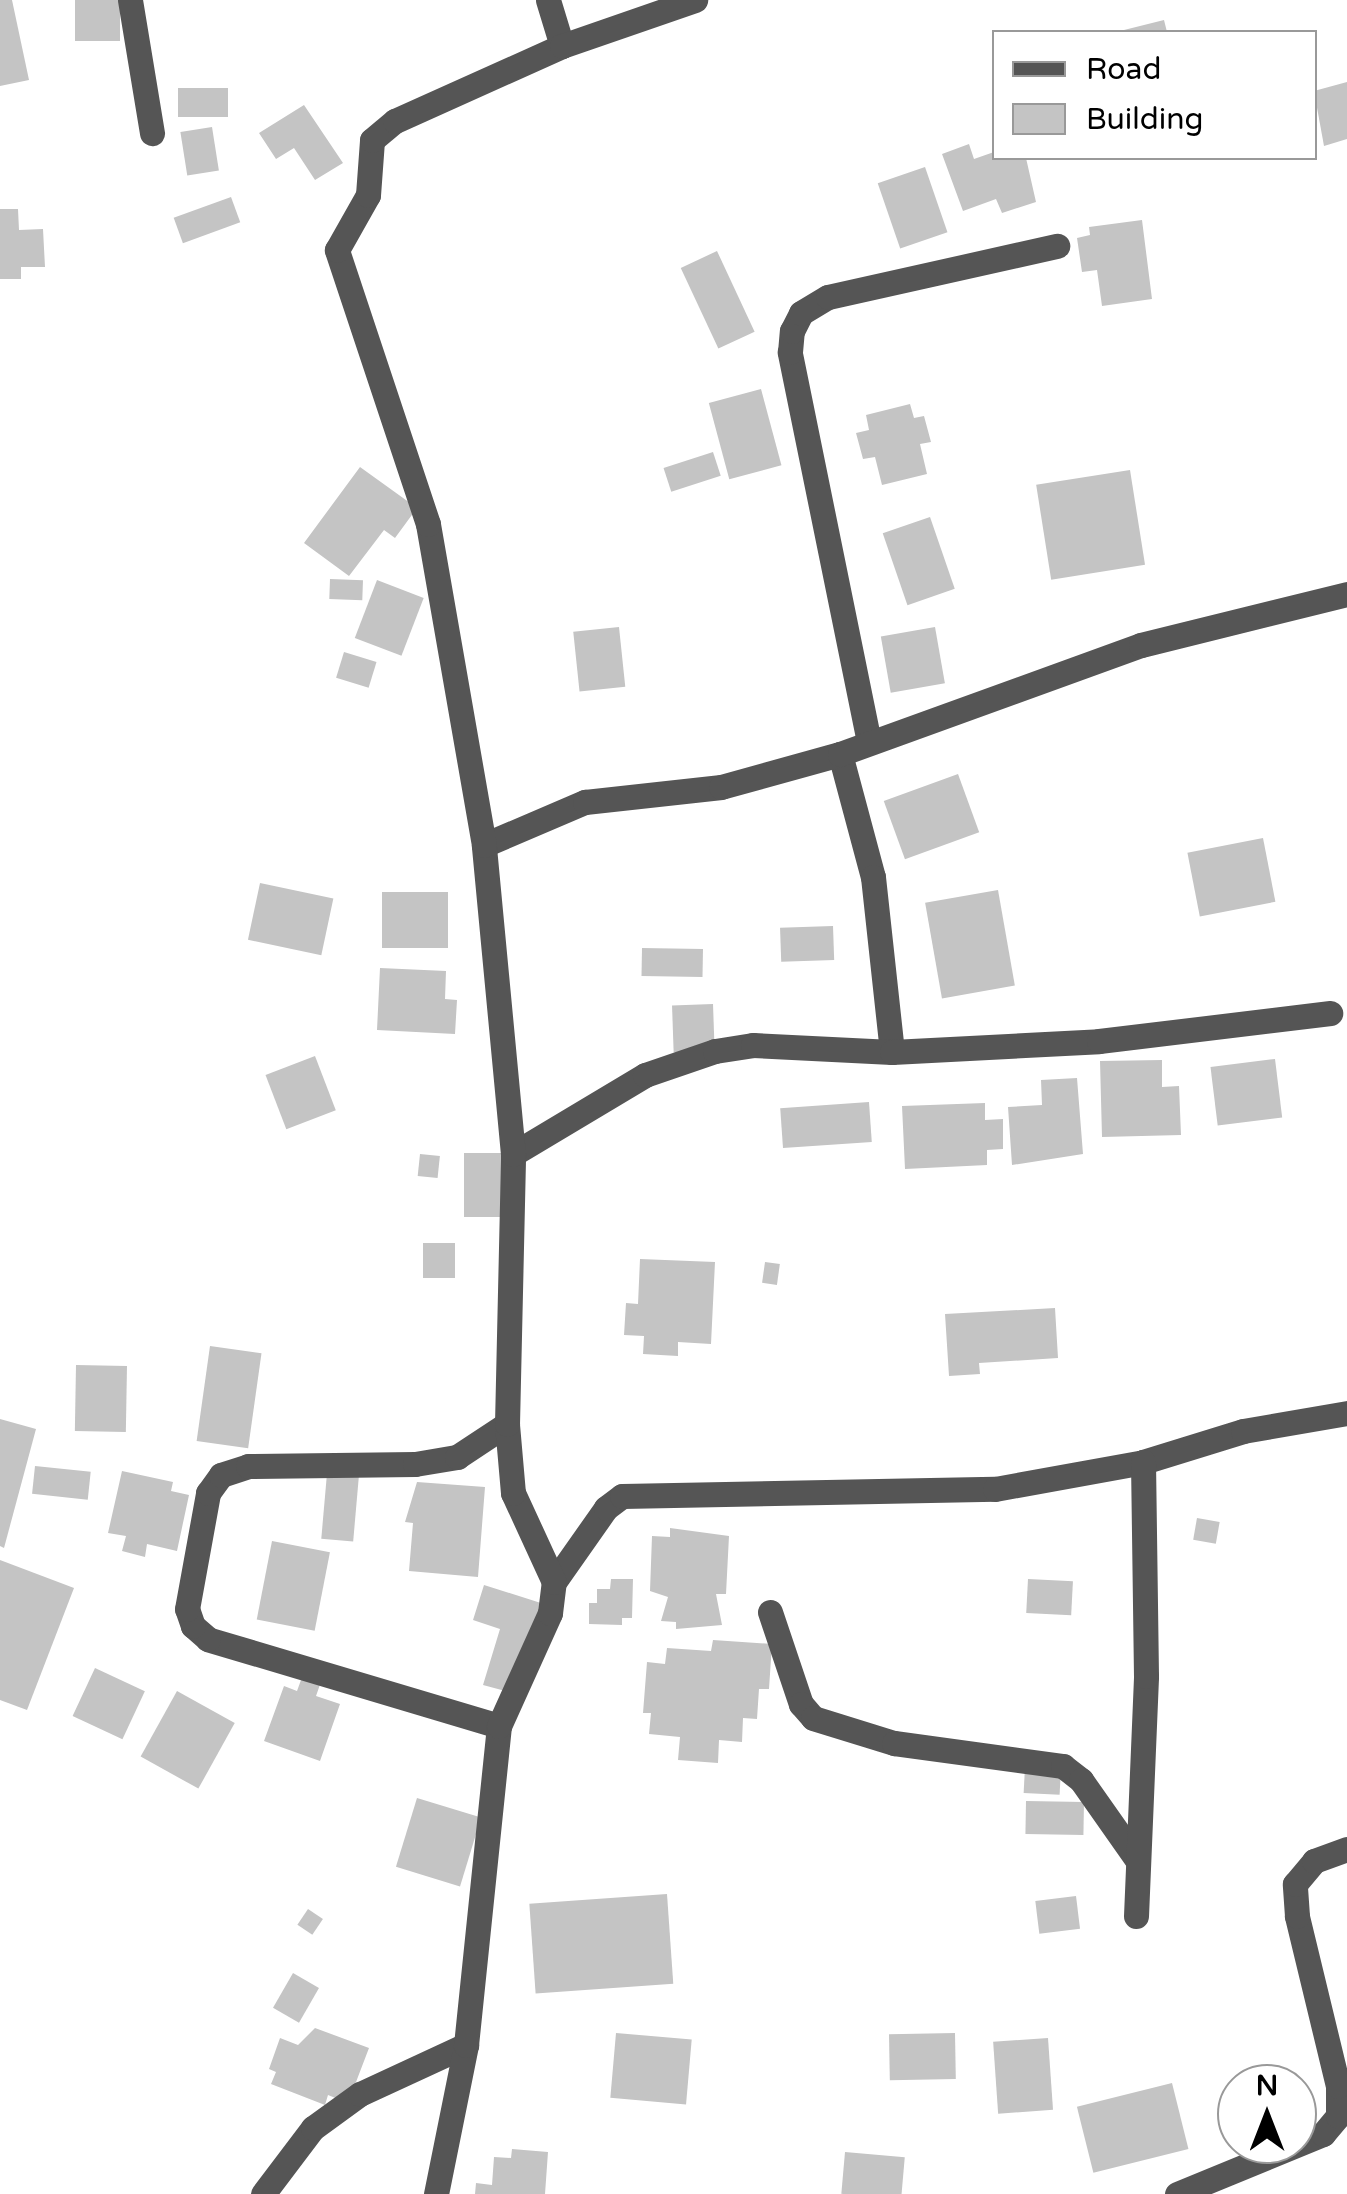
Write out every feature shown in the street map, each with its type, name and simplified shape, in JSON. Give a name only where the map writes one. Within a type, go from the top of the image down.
[{"type":"street","points":[[130,0],[152,133]]},
{"type":"street","points":[[548,0],[562,46]]},
{"type":"street","points":[[436,2194],[466,2045],[499,1726],[550,1613],[554,1582],[549,1561],[517,1510],[507,1424],[513,1154],[484,845],[428,524],[337,250],[366,200],[370,148],[383,130],[562,46],[695,0]]},
{"type":"street","points":[[869,742],[790,352],[792,331],[801,314],[828,297],[1056,246]]},
{"type":"street","points":[[484,845],[585,802],[674,797],[840,754],[1141,644],[1347,594]]},
{"type":"street","points":[[840,754],[873,877],[892,1052]]},
{"type":"street","points":[[513,1154],[644,1074],[715,1050],[753,1045],[892,1052],[1099,1041],[1330,1013]]},
{"type":"street","points":[[554,1582],[606,1508],[622,1496],[995,1488],[1143,1462],[1243,1432],[1347,1413]]},
{"type":"street","points":[[499,1726],[208,1639],[192,1626],[187,1609],[208,1494],[222,1475],[248,1466],[415,1464],[457,1457],[507,1424]]},
{"type":"street","points":[[1136,1916],[1146,1676],[1143,1462]]},
{"type":"street","points":[[770,1612],[801,1704],[813,1718],[894,1743],[1063,1766],[1081,1780],[1138,1861]]},
{"type":"street","points":[[1178,2194],[1323,2134],[1338,2116],[1338,2086],[1297,1916],[1296,1884],[1314,1862],[1347,1848]]},
{"type":"street","points":[[263,2194],[313,2128],[344,2105],[466,2045]]},
{"type":"building","points":[[0,0],[12,0],[29,80],[0,86]]},
{"type":"building","points":[[75,0],[120,0],[120,41],[75,41]]},
{"type":"building","points":[[1164,20],[1166,30],[1124,30]]},
{"type":"building","points":[[1347,82],[1347,139],[1324,146],[1317,90]]},
{"type":"building","points":[[178,88],[228,88],[228,117],[178,117]]},
{"type":"building","points":[[304,105],[343,163],[315,180],[294,148],[276,159],[259,133]]},
{"type":"building","points":[[212,127],[219,170],[187,175],[180,132]]},
{"type":"building","points":[[969,144],[974,159],[992,153],[992,160],[1026,160],[1036,202],[1002,213],[996,199],[963,211],[942,154]]},
{"type":"building","points":[[925,167],[947,232],[900,249],[878,183]]},
{"type":"building","points":[[231,197],[240,222],[183,243],[174,218]]},
{"type":"building","points":[[0,209],[18,209],[19,230],[43,229],[45,267],[21,267],[21,279],[0,279]]},
{"type":"building","points":[[1142,220],[1152,299],[1102,306],[1097,270],[1082,272],[1077,238],[1090,235],[1089,227]]},
{"type":"building","points":[[717,251],[755,332],[718,349],[681,268]]},
{"type":"building","points":[[761,389],[781,465],[729,479],[709,403]]},
{"type":"building","points":[[910,404],[914,418],[924,416],[931,442],[920,444],[927,474],[882,485],[875,457],[863,459],[856,433],[869,430],[866,415]]},
{"type":"building","points":[[713,452],[721,476],[671,492],[664,468]]},
{"type":"building","points":[[360,467],[417,508],[395,538],[384,530],[349,576],[304,543]]},
{"type":"building","points":[[1130,470],[1145,565],[1051,580],[1036,485]]},
{"type":"building","points":[[930,517],[955,589],[907,605],[883,533]]},
{"type":"building","points":[[330,579],[363,580],[362,600],[329,599]]},
{"type":"building","points":[[377,580],[424,598],[401,656],[355,638]]},
{"type":"building","points":[[619,627],[625,687],[580,691],[573,632]]},
{"type":"building","points":[[935,627],[945,683],[891,693],[881,637]]},
{"type":"building","points":[[344,652],[377,662],[369,688],[336,678]]},
{"type":"building","points":[[958,774],[979,832],[905,859],[884,801]]},
{"type":"building","points":[[1263,838],[1275,902],[1200,916],[1187,853]]},
{"type":"building","points":[[260,883],[333,899],[321,955],[248,940]]},
{"type":"building","points":[[998,890],[1015,986],[942,998],[925,903]]},
{"type":"building","points":[[382,892],[448,892],[448,948],[382,948]]},
{"type":"building","points":[[833,926],[834,960],[781,962],[780,928]]},
{"type":"building","points":[[642,948],[703,949],[703,977],[642,976]]},
{"type":"building","points":[[380,968],[446,971],[445,999],[457,1000],[455,1034],[377,1030]]},
{"type":"building","points":[[713,1004],[715,1051],[674,1052],[672,1005]]},
{"type":"building","points":[[315,1056],[336,1110],[286,1129],[266,1075]]},
{"type":"building","points":[[1275,1059],[1282,1118],[1218,1125],[1210,1067]]},
{"type":"building","points":[[1162,1060],[1162,1087],[1179,1086],[1181,1135],[1102,1137],[1100,1061]]},
{"type":"building","points":[[1077,1078],[1083,1154],[1012,1165],[1008,1107],[1042,1105],[1041,1080]]},
{"type":"building","points":[[869,1102],[872,1142],[783,1148],[780,1108]]},
{"type":"building","points":[[985,1103],[985,1120],[1003,1119],[1003,1149],[987,1150],[987,1165],[905,1169],[902,1106]]},
{"type":"building","points":[[464,1153],[509,1153],[509,1217],[464,1217]]},
{"type":"building","points":[[420,1154],[440,1156],[438,1178],[418,1176]]},
{"type":"building","points":[[423,1243],[455,1243],[455,1278],[423,1278]]},
{"type":"building","points":[[640,1259],[715,1262],[711,1344],[678,1342],[678,1356],[643,1354],[644,1336],[624,1335],[626,1303],[638,1304]]},
{"type":"building","points":[[765,1262],[780,1264],[777,1285],[762,1283]]},
{"type":"building","points":[[1055,1308],[1058,1358],[979,1363],[980,1374],[949,1376],[945,1314]]},
{"type":"building","points":[[210,1346],[261,1353],[248,1448],[197,1441]]},
{"type":"building","points":[[76,1365],[127,1366],[126,1432],[75,1431]]},
{"type":"building","points":[[0,1419],[36,1429],[4,1548],[0,1546]]},
{"type":"building","points":[[328,1462],[360,1465],[353,1541],[321,1539]]},
{"type":"building","points":[[35,1466],[91,1472],[88,1500],[32,1494]]},
{"type":"building","points":[[122,1471],[173,1482],[171,1491],[189,1495],[177,1551],[147,1544],[145,1557],[122,1551],[126,1536],[108,1533]]},
{"type":"building","points":[[417,1482],[485,1487],[478,1577],[409,1571],[413,1523],[405,1522]]},
{"type":"building","points":[[1197,1518],[1220,1522],[1216,1544],[1193,1540]]},
{"type":"building","points":[[670,1528],[729,1536],[726,1594],[716,1594],[722,1625],[676,1629],[676,1622],[661,1621],[668,1597],[650,1591],[652,1536],[670,1537]]},
{"type":"building","points":[[272,1541],[330,1552],[315,1631],[257,1620]]},
{"type":"building","points":[[0,1560],[74,1588],[27,1710],[0,1700]]},
{"type":"building","points":[[611,1579],[633,1579],[632,1618],[622,1618],[622,1625],[589,1624],[589,1603],[597,1603],[597,1589],[610,1589]]},
{"type":"building","points":[[1028,1579],[1073,1581],[1071,1615],[1026,1613]]},
{"type":"building","points":[[484,1585],[544,1604],[516,1694],[483,1685],[500,1629],[473,1620]]},
{"type":"building","points":[[713,1640],[772,1644],[769,1689],[759,1689],[757,1719],[743,1718],[742,1742],[719,1740],[718,1763],[678,1760],[680,1737],[649,1734],[651,1713],[643,1713],[647,1662],[665,1664],[667,1648],[711,1651]]},
{"type":"building","points":[[95,1668],[145,1691],[122,1739],[73,1716]]},
{"type":"building","points":[[305,1669],[323,1676],[316,1696],[340,1704],[320,1761],[264,1741],[284,1686],[297,1691]]},
{"type":"building","points":[[177,1691],[235,1723],[198,1789],[141,1757]]},
{"type":"building","points":[[1025,1767],[1061,1769],[1060,1795],[1024,1793]]},
{"type":"building","points":[[417,1798],[481,1818],[460,1886],[396,1867]]},
{"type":"building","points":[[1026,1801],[1084,1802],[1083,1835],[1025,1834]]},
{"type":"building","points":[[667,1894],[673,1984],[536,1993],[529,1904]]},
{"type":"building","points":[[1076,1896],[1080,1929],[1039,1934],[1035,1901]]},
{"type":"building","points":[[308,1909],[323,1919],[312,1935],[297,1925]]},
{"type":"building","points":[[293,1973],[319,1988],[299,2023],[273,2008]]},
{"type":"building","points":[[315,2028],[369,2048],[348,2103],[328,2095],[325,2105],[271,2084],[276,2072],[269,2069],[280,2038],[298,2045]]},
{"type":"building","points":[[616,2033],[692,2040],[686,2104],[610,2098]]},
{"type":"building","points":[[955,2033],[956,2079],[890,2080],[889,2034]]},
{"type":"building","points":[[1048,2038],[1053,2110],[998,2114],[993,2042]]},
{"type":"building","points":[[1172,2083],[1188,2149],[1093,2173],[1077,2107]]},
{"type":"building","points":[[512,2149],[548,2152],[545,2194],[475,2194],[476,2183],[492,2185],[494,2157],[511,2158]]},
{"type":"building","points":[[845,2152],[905,2157],[902,2194],[841,2194]]}]
